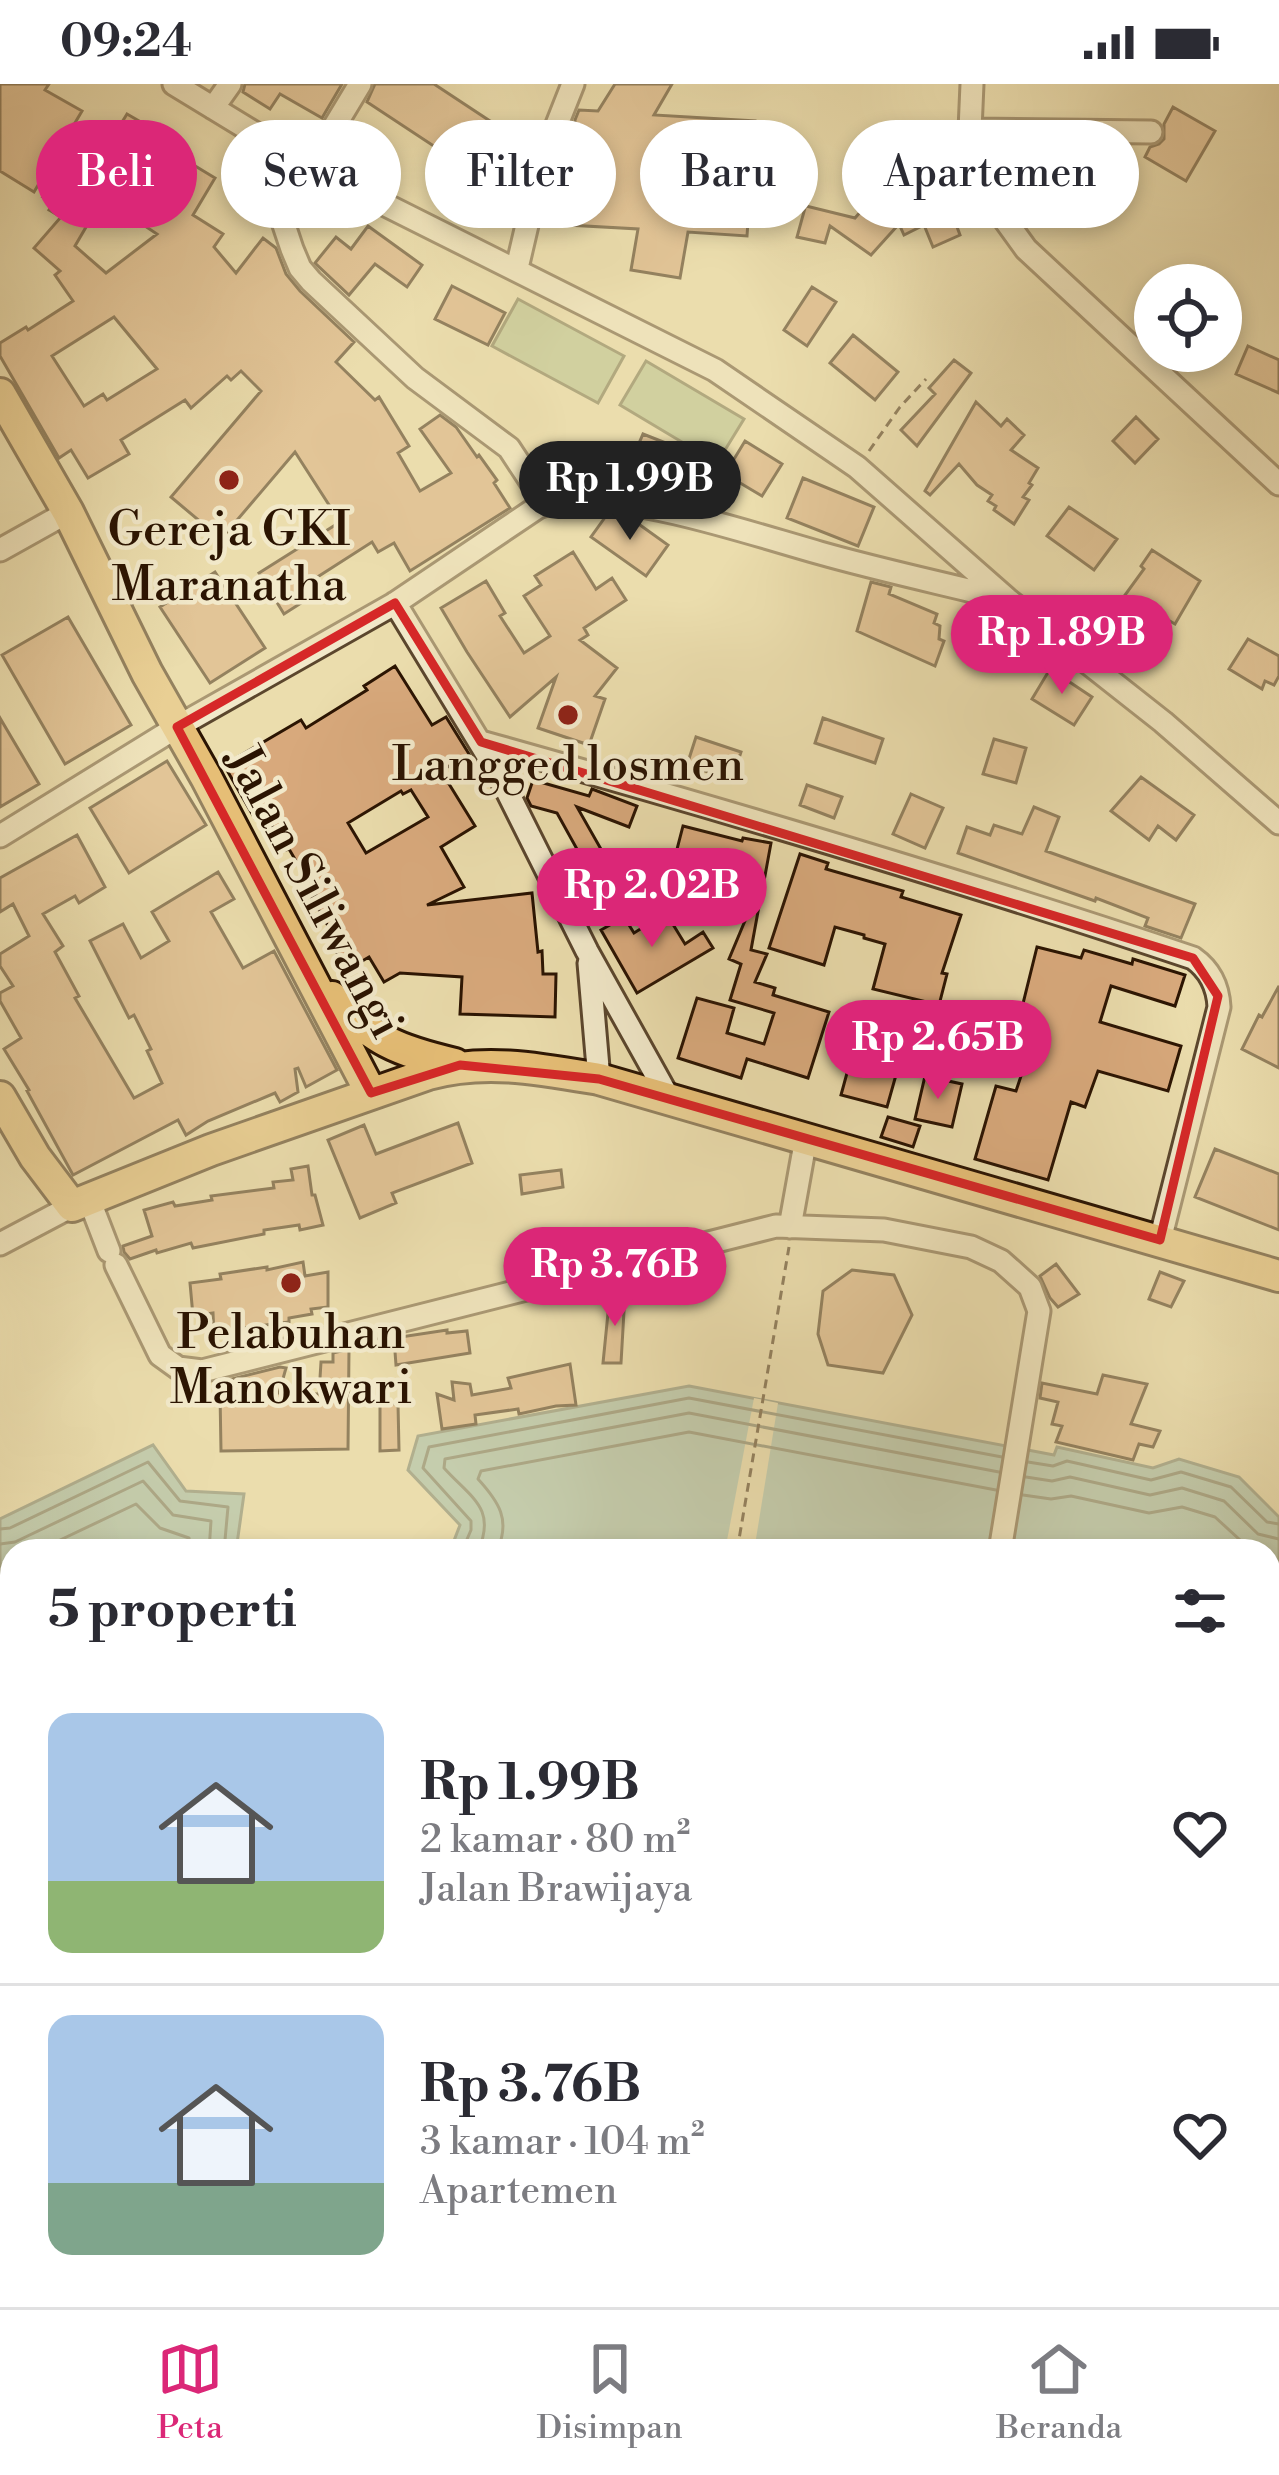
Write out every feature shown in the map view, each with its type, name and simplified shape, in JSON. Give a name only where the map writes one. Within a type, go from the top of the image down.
[{"type":"highway","name":"Jalan Siliwangi","points":[[0,394],[68,512],[131,643],[371,1093],[460,1065],[534,1068],[599,1079],[1279,1276]]},
{"type":"highway","points":[[307,970],[371,1034],[413,1054],[460,1065]]},
{"type":"highway","points":[[0,1096],[34,1157],[81,1203],[371,1093]]},
{"type":"street","points":[[174,84],[233,120]]},
{"type":"street","points":[[213,108],[230,84]]},
{"type":"street","points":[[338,120],[360,84]]},
{"type":"street","points":[[517,268],[541,165],[573,84]]},
{"type":"street","points":[[970,120],[972,84]]},
{"type":"street","points":[[1139,132],[1151,132]]},
{"type":"street","points":[[401,211],[696,358],[857,467],[1007,599],[1163,722],[1279,823]]},
{"type":"street","points":[[285,228],[300,268],[311,281],[415,378],[509,448],[545,503]]},
{"type":"street","points":[[1011,228],[1035,260],[1279,484]]},
{"type":"street","points":[[0,836],[395,603],[545,503],[566,497],[625,501],[675,512],[870,567],[1007,599]]},
{"type":"street","points":[[0,550],[68,512]]},
{"type":"street","points":[[932,581],[949,548]]},
{"type":"street","points":[[395,603],[481,742],[587,951],[670,1100]]},
{"type":"street","points":[[481,742],[754,819],[1200,962],[1217,988],[1219,1007],[1160,1240]]},
{"type":"street","points":[[587,951],[599,1079]]},
{"type":"street","points":[[790,1227],[806,1138]]},
{"type":"street","points":[[0,1244],[81,1203],[160,1355],[178,1369],[202,1371],[764,1228],[884,1230],[971,1247],[1001,1261],[1030,1287],[1040,1311],[1002,1539]]},
{"type":"path","points":[[857,467],[926,379]]},
{"type":"path","points":[[739,1539],[788,1263],[790,1227]]},
{"type":"highlighted area","points":[[395,603],[481,742],[1193,958],[1218,996],[1160,1240],[599,1079],[460,1065],[371,1093],[177,727]]},
{"type":"green space","points":[[518,299],[624,356],[598,403],[492,346]]},
{"type":"green space","points":[[646,361],[744,419],[717,463],[620,405]]},
{"type":"water","points":[[689,1386],[1054,1455],[1057,1447],[1153,1468],[1179,1459],[1239,1477],[1279,1517],[1279,1539],[455,1539],[460,1525],[408,1470],[418,1436]]},
{"type":"water","points":[[153,1445],[186,1491],[244,1494],[238,1539],[0,1539],[0,1519]]},
{"type":"pier","points":[[754,1398],[778,1403],[756,1539],[727,1539]]},
{"type":"building","points":[[0,84],[49,84],[45,90],[82,111],[77,120],[36,120],[34,192],[0,171]]},
{"type":"building","points":[[245,84],[342,84],[322,118],[280,94],[270,109],[243,92]]},
{"type":"building","points":[[375,84],[434,84],[488,120],[425,120],[425,140],[401,120],[367,102]]},
{"type":"building","points":[[615,84],[672,84],[654,115],[738,120],[640,120],[640,228],[748,228],[747,236],[688,232],[680,278],[631,270],[638,229],[616,228],[616,120],[575,120],[579,110],[598,111]]},
{"type":"building","points":[[1173,107],[1215,131],[1186,181],[1145,157],[1150,147],[1164,139],[1164,124]]},
{"type":"building","points":[[197,167],[215,178],[197,208]]},
{"type":"building","points":[[818,209],[842,215],[842,228],[895,228],[871,255],[830,226],[825,243],[797,237],[799,228],[818,228]]},
{"type":"building","points":[[197,218],[223,234],[214,247],[236,273],[263,238],[276,248],[286,274],[300,291],[354,342],[336,362],[375,400],[379,397],[409,446],[398,453],[420,491],[451,473],[420,429],[440,415],[479,455],[510,508],[410,571],[394,543],[378,552],[372,542],[305,585],[312,596],[284,614],[259,573],[340,522],[295,452],[221,539],[171,497],[261,391],[241,371],[231,380],[227,376],[191,408],[185,400],[121,440],[129,454],[88,478],[71,450],[59,458],[0,356],[0,343],[73,301],[55,275],[60,271],[34,248],[51,228],[86,228],[75,246],[106,273],[157,234],[148,228],[197,228]],"holes":[[[114,317],[157,369],[107,400],[103,394],[84,406],[52,356]]]},
{"type":"building","points":[[371,228],[422,265],[407,287],[375,264],[349,295],[315,263],[336,237],[351,249]]},
{"type":"building","points":[[925,228],[957,228],[960,235],[933,247]]},
{"type":"building","points":[[452,286],[505,313],[488,345],[435,319]]},
{"type":"building","points":[[812,287],[836,302],[807,346],[784,330]]},
{"type":"building","points":[[853,335],[898,372],[875,400],[830,363]]},
{"type":"building","points":[[1248,346],[1279,360],[1279,393],[1236,374],[1242,372]]},
{"type":"building","points":[[954,360],[971,373],[917,446],[901,430],[935,394],[929,388]]},
{"type":"building","points":[[976,402],[1001,426],[1007,419],[1024,435],[1011,450],[1038,468],[1023,497],[1029,500],[1014,524],[994,510],[996,506],[988,501],[992,495],[959,464],[930,495],[925,491]]},
{"type":"building","points":[[1136,417],[1158,439],[1135,463],[1113,441]]},
{"type":"building","points":[[643,434],[694,454],[685,476],[634,455]]},
{"type":"building","points":[[745,441],[782,464],[762,496],[725,474]]},
{"type":"building","points":[[803,478],[874,507],[858,546],[787,518]]},
{"type":"building","points":[[1069,507],[1117,539],[1094,570],[1047,536]]},
{"type":"building","points":[[606,516],[633,520],[668,545],[646,576],[591,537]]},
{"type":"building","points":[[1152,550],[1200,581],[1175,624],[1125,595]]},
{"type":"building","points":[[573,552],[596,589],[612,578],[626,600],[584,628],[588,635],[580,640],[617,668],[595,696],[605,699],[589,745],[538,728],[556,677],[510,717],[441,608],[486,581],[505,613],[500,616],[524,653],[550,636],[524,596],[541,585],[535,576]]},
{"type":"building","name":"Gereja GKI Maranatha","points":[[215,572],[265,648],[210,683],[160,607]]},
{"type":"building","points":[[871,582],[891,587],[889,594],[937,614],[934,623],[940,626],[939,639],[944,641],[935,666],[857,631]]},
{"type":"building","points":[[68,617],[131,725],[65,764],[2,655]]},
{"type":"building","points":[[1248,639],[1279,656],[1274,685],[1265,681],[1262,689],[1229,669]]},
{"type":"building","points":[[395,666],[432,725],[446,717],[469,754],[441,771],[475,826],[441,847],[464,887],[427,905],[532,893],[543,974],[556,974],[555,1017],[460,1014],[462,977],[400,973],[384,982],[369,957],[347,970],[326,934],[331,931],[312,898],[316,895],[289,849],[265,813],[255,819],[224,765],[301,720],[306,728],[367,690],[364,686]],"holes":[[[411,790],[428,817],[366,853],[348,823],[401,791]]]},
{"type":"building","points":[[1050,669],[1092,697],[1074,725],[1032,699]]},
{"type":"building","points":[[0,718],[39,784],[0,807]]},
{"type":"building","points":[[823,718],[883,739],[875,763],[815,743]]},
{"type":"building","points":[[696,737],[741,752],[732,780],[687,765]]},
{"type":"building","points":[[994,739],[1026,748],[1016,783],[983,774]]},
{"type":"building","points":[[167,761],[206,825],[129,873],[90,808]]},
{"type":"building","points":[[1141,777],[1194,815],[1176,840],[1158,826],[1149,840],[1111,811]]},
{"type":"building","points":[[533,780],[589,796],[592,789],[637,806],[629,827],[577,807],[606,858],[616,852],[636,886],[604,905],[557,813],[531,806],[527,798]]},
{"type":"building","points":[[807,785],[842,797],[834,818],[800,805]]},
{"type":"building","points":[[911,794],[943,808],[925,848],[893,834]]},
{"type":"building","points":[[1034,807],[1059,817],[1046,851],[1195,904],[1181,938],[1145,926],[1148,918],[1096,898],[958,853],[967,827],[990,835],[994,825],[1022,834]]},
{"type":"building","points":[[683,826],[771,843],[762,892],[734,887],[736,873],[675,857]]},
{"type":"building","points":[[77,835],[105,887],[79,903],[75,896],[43,914],[63,946],[55,952],[79,996],[75,998],[134,1098],[162,1083],[134,1015],[129,1018],[90,941],[123,924],[141,958],[169,941],[152,912],[218,872],[234,899],[211,912],[243,968],[274,951],[337,1070],[306,1087],[295,1069],[298,1092],[280,1102],[275,1093],[186,1135],[178,1120],[73,1175],[4,1049],[21,1038],[0,1001],[0,993],[13,986],[0,966],[0,954],[29,936],[13,904],[0,912],[0,878]]},
{"type":"building","points":[[800,854],[828,863],[826,869],[903,891],[901,897],[961,915],[942,973],[947,974],[939,1005],[873,989],[885,944],[864,935],[835,927],[824,965],[769,948]]},
{"type":"building","points":[[752,904],[759,906],[751,950],[767,954],[755,982],[775,988],[773,995],[829,1012],[808,1078],[747,1059],[741,1078],[678,1058],[697,998],[734,1008],[727,1033],[764,1044],[774,1013],[730,1000],[741,964],[729,959]]},
{"type":"building","points":[[666,913],[685,944],[703,932],[713,948],[637,993],[601,930],[624,917],[634,933]]},
{"type":"building","points":[[1037,947],[1081,958],[1084,950],[1132,964],[1133,959],[1185,975],[1175,1006],[1111,986],[1100,1022],[1181,1046],[1168,1091],[1098,1071],[1085,1107],[1071,1102],[1048,1180],[975,1159],[996,1086],[1016,1091],[1029,1052],[1012,1048]]},
{"type":"building","points":[[1279,986],[1279,1068],[1242,1049]]},
{"type":"building","points":[[850,1062],[896,1075],[887,1107],[841,1095]]},
{"type":"building","points":[[925,1076],[962,1084],[952,1127],[915,1119]]},
{"type":"building","points":[[888,1117],[920,1126],[913,1147],[881,1137]]},
{"type":"building","points":[[458,1123],[472,1163],[392,1193],[396,1203],[360,1218],[328,1140],[364,1125],[376,1154]]},
{"type":"building","points":[[1215,1149],[1279,1174],[1279,1230],[1195,1197]]},
{"type":"building","points":[[308,1166],[323,1225],[264,1230],[264,1234],[193,1248],[191,1243],[130,1259],[124,1252],[123,1246],[152,1236],[144,1210],[274,1188],[273,1182],[293,1180],[291,1169]]},
{"type":"building","points":[[561,1170],[563,1187],[522,1194],[520,1175]]},
{"type":"building","points":[[303,1262],[305,1276],[328,1272],[328,1307],[311,1309],[312,1314],[289,1318],[289,1322],[214,1336],[213,1313],[193,1316],[190,1283]]},
{"type":"building","points":[[1056,1264],[1079,1294],[1058,1307],[1040,1276]]},
{"type":"building","points":[[852,1270],[894,1275],[912,1315],[883,1373],[828,1365],[818,1334],[823,1291]]},
{"type":"building","points":[[1160,1272],[1184,1281],[1171,1307],[1149,1299]]},
{"type":"building","points":[[610,1293],[625,1294],[621,1363],[603,1363]]},
{"type":"building","points":[[467,1331],[470,1353],[396,1365],[394,1338]]},
{"type":"building","points":[[349,1349],[348,1449],[221,1451],[220,1393],[226,1393],[228,1380],[280,1367],[286,1368],[279,1393],[319,1394],[321,1362],[333,1362],[333,1353]]},
{"type":"building","points":[[570,1364],[576,1405],[475,1415],[476,1424],[442,1429],[437,1394],[454,1400],[452,1382],[470,1384],[472,1395],[511,1388],[508,1378]]},
{"type":"building","points":[[1103,1375],[1147,1384],[1131,1424],[1160,1431],[1153,1447],[1139,1444],[1133,1460],[1056,1442],[1062,1426],[1052,1424],[1058,1402],[1040,1398],[1042,1383],[1097,1394]]},
{"type":"building","points":[[380,1403],[398,1404],[399,1450],[380,1451]]},
{"type":"place","name":"Gereja GKI Maranatha","points":[[229,480]]},
{"type":"place","name":"Langged losmen","points":[[568,715]]},
{"type":"place","name":"Pelabuhan Manokwari","points":[[291,1283]]}]
